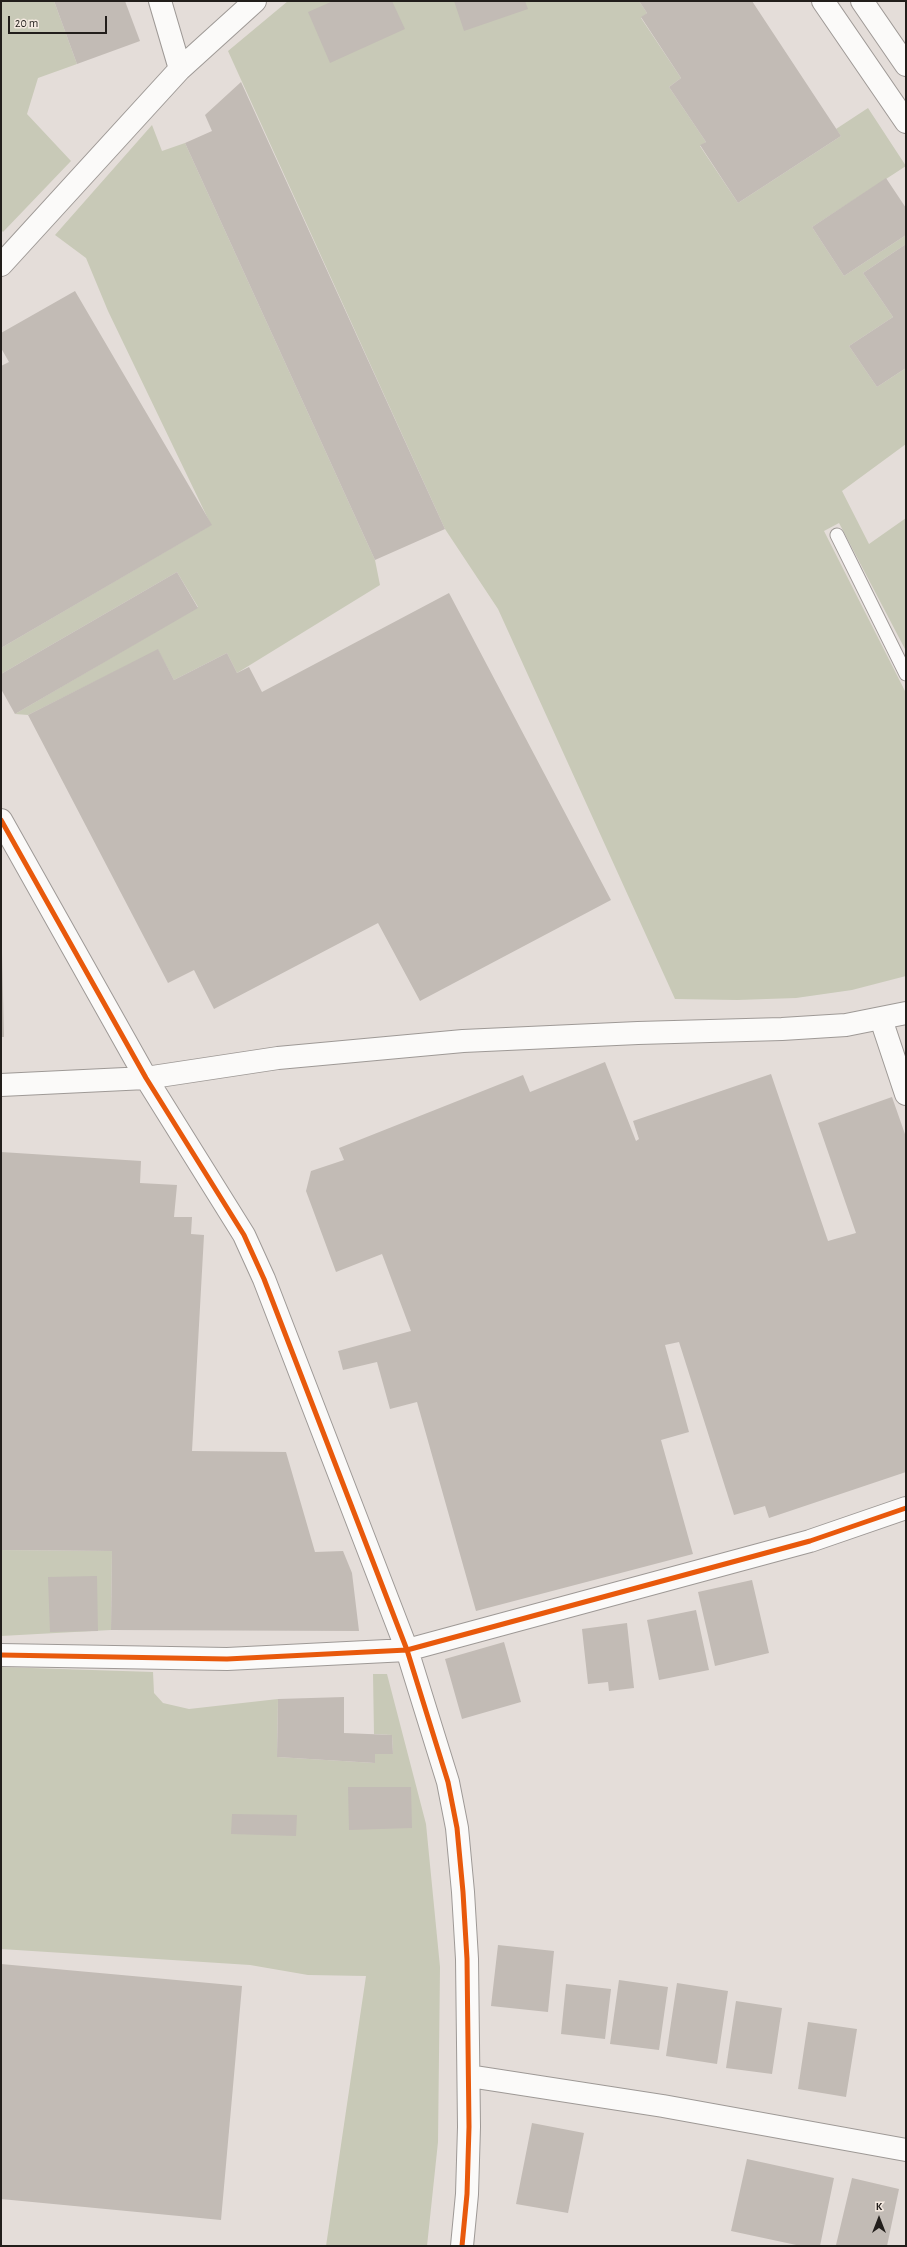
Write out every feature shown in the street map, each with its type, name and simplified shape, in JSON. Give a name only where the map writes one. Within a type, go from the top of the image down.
[{"type":"street","points":[[160,1],[180,69]]},
{"type":"street","points":[[1,266],[180,69],[255,1]]},
{"type":"street","points":[[823,1],[906,122]]},
{"type":"street","points":[[862,1],[906,65]]},
{"type":"street","points":[[1,820],[146,1078],[244,1235],[264,1279],[407,1650],[448,1782],[457,1828],[464,1906],[469,2076],[467,2194],[462,2246]]},
{"type":"street","points":[[1,1085],[146,1078],[278,1058],[463,1042],[638,1033],[782,1029],[846,1025],[906,1013]]},
{"type":"street","points":[[881,1019],[906,1094]]},
{"type":"street","points":[[1,1655],[228,1659],[407,1650],[810,1541],[906,1508]]},
{"type":"street","points":[[469,2076],[664,2106],[906,2150]]},
{"type":"lane","points":[[837,535],[906,674]]},
{"type":"green space","points":[[1,1],[54,1],[77,64],[38,78],[27,114],[71,161],[3,232],[1,230]]},
{"type":"green space","points":[[288,1],[639,1],[647,13],[641,18],[681,78],[669,87],[706,142],[700,146],[738,203],[841,136],[836,129],[868,108],[906,166],[812,227],[844,276],[906,235],[906,244],[863,273],[893,317],[849,346],[877,387],[906,368],[906,444],[842,491],[869,544],[906,518],[906,651],[839,523],[824,531],[906,693],[906,976],[852,990],[796,998],[737,1000],[675,999],[498,609],[445,529],[228,51]]},
{"type":"green space","points":[[152,125],[162,151],[185,143],[375,560],[380,585],[237,673],[227,653],[174,680],[158,650],[28,715],[15,714],[198,607],[177,572],[1,674],[1,648],[211,525],[108,311],[86,258],[55,235]]},
{"type":"green space","points":[[1,1550],[112,1551],[111,1630],[1,1636]]},
{"type":"green space","points":[[1,1667],[153,1672],[154,1693],[163,1703],[189,1709],[278,1699],[277,1757],[375,1763],[375,1754],[393,1754],[392,1735],[374,1734],[373,1674],[387,1674],[426,1824],[440,1967],[438,2142],[427,2246],[326,2246],[366,1976],[308,1975],[250,1965],[1,1949]]},
{"type":"building","points":[[54,1],[125,1],[140,41],[77,64]]},
{"type":"building","points":[[333,1],[392,1],[405,29],[330,63],[308,12]]},
{"type":"building","points":[[454,1],[525,1],[528,9],[464,31]]},
{"type":"building","points":[[639,1],[752,1],[841,136],[738,203],[700,145],[706,142],[669,87],[681,78],[641,17],[647,13]]},
{"type":"building","points":[[241,82],[445,529],[375,560],[185,143],[212,131],[205,115]]},
{"type":"building","points":[[886,178],[906,208],[906,235],[844,276],[812,227]]},
{"type":"building","points":[[906,244],[906,368],[877,387],[849,346],[893,317],[863,273]]},
{"type":"building","points":[[75,291],[212,525],[1,648],[1,366],[9,362],[1,348],[1,333]]},
{"type":"building","points":[[177,572],[198,608],[15,714],[1,689],[1,674]]},
{"type":"building","points":[[449,593],[611,900],[420,1001],[378,923],[214,1009],[194,970],[168,983],[28,715],[158,649],[174,680],[227,653],[237,673],[249,667],[262,692]]},
{"type":"building","points":[[2,953],[4,1037],[1,1037]]},
{"type":"building","points":[[605,1062],[636,1141],[639,1139],[633,1121],[771,1074],[828,1241],[856,1233],[818,1123],[892,1097],[906,1137],[906,1472],[769,1518],[765,1506],[734,1515],[679,1342],[665,1345],[689,1432],[661,1440],[693,1554],[476,1611],[417,1402],[390,1409],[377,1362],[343,1370],[338,1351],[411,1331],[382,1254],[336,1272],[306,1191],[311,1171],[344,1160],[339,1148],[523,1075],[530,1092]]},
{"type":"building","points":[[1,1152],[141,1161],[140,1183],[177,1185],[174,1217],[192,1217],[191,1234],[204,1235],[192,1451],[286,1452],[315,1552],[343,1551],[352,1573],[359,1631],[111,1630],[112,1551],[1,1550]]},
{"type":"building","points":[[97,1576],[98,1631],[50,1632],[48,1577]]},
{"type":"building","points":[[752,1580],[769,1653],[715,1666],[698,1592]]},
{"type":"building","points":[[696,1610],[709,1670],[659,1680],[647,1620]]},
{"type":"building","points":[[627,1623],[634,1688],[609,1691],[608,1682],[588,1684],[582,1629]]},
{"type":"building","points":[[504,1642],[521,1702],[462,1719],[445,1659]]},
{"type":"building","points":[[344,1697],[344,1733],[392,1735],[393,1754],[375,1754],[375,1763],[277,1757],[278,1699]]},
{"type":"building","points":[[348,1787],[411,1787],[412,1828],[349,1830]]},
{"type":"building","points":[[232,1814],[297,1815],[296,1836],[231,1834]]},
{"type":"building","points":[[498,1945],[554,1951],[548,2012],[491,2006]]},
{"type":"building","points":[[1,1964],[242,1986],[221,2220],[1,2199]]},
{"type":"building","points":[[619,1980],[668,1987],[659,2050],[610,2044]]},
{"type":"building","points":[[677,1983],[728,1991],[717,2064],[666,2056]]},
{"type":"building","points":[[566,1984],[611,1989],[605,2039],[561,2034]]},
{"type":"building","points":[[736,2001],[782,2008],[772,2074],[726,2068]]},
{"type":"building","points":[[808,2022],[857,2029],[846,2097],[798,2089]]},
{"type":"building","points":[[532,2123],[584,2133],[568,2213],[516,2204]]},
{"type":"building","points":[[747,2159],[834,2178],[820,2246],[801,2246],[731,2231]]},
{"type":"building","points":[[852,2178],[899,2189],[887,2246],[836,2245]]},
{"type":"cycle path","points":[[1,820],[146,1078],[244,1235],[264,1279],[407,1650],[448,1782],[457,1828],[463,1892],[467,1959],[469,2127],[467,2194],[462,2246]]},
{"type":"cycle path","points":[[1,1655],[227,1659],[407,1650],[810,1541],[906,1508]]}]
